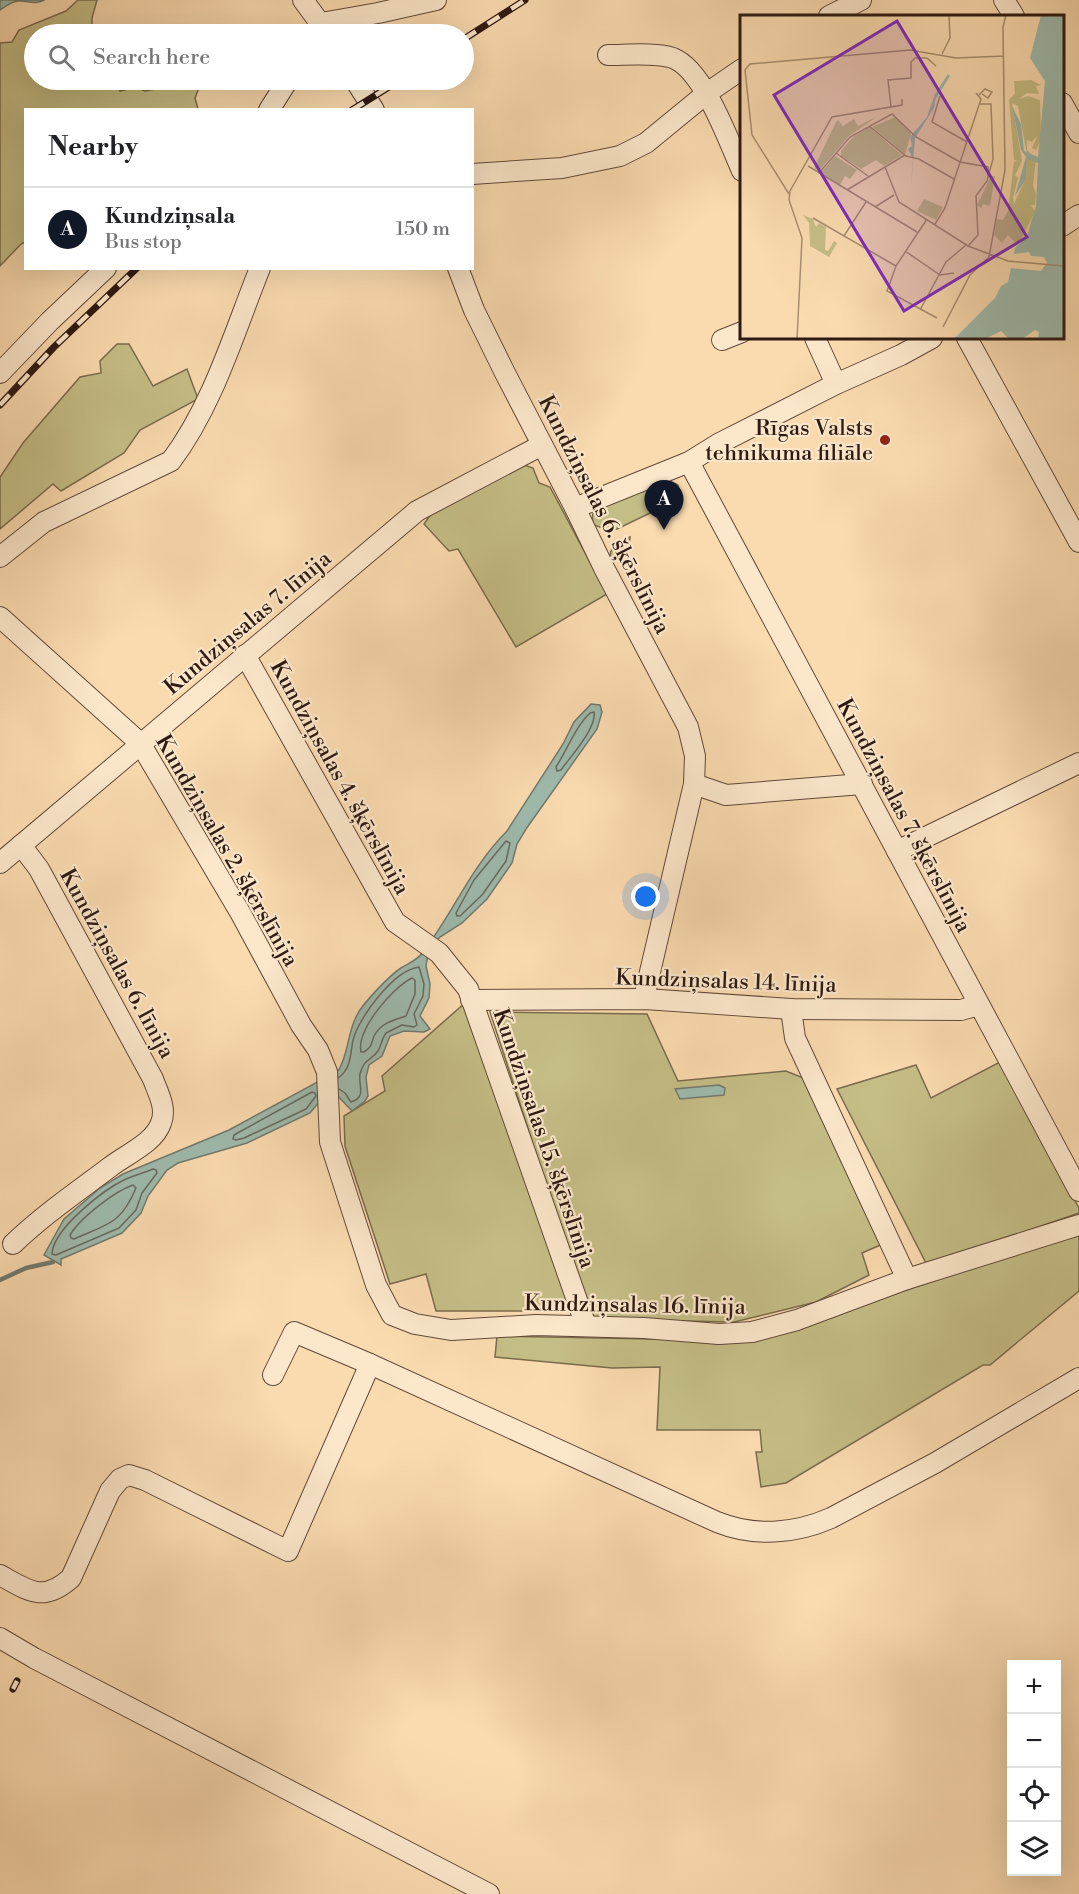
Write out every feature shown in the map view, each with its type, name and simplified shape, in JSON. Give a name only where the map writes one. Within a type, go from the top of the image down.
[{"type":"street","points":[[303,0],[317,24]]},
{"type":"street","points":[[343,24],[378,13],[436,0]]},
{"type":"street","points":[[832,15],[861,0]]},
{"type":"street","points":[[1004,0],[1013,15]]},
{"type":"street","points":[[608,55],[662,56],[674,59],[707,93],[740,169]]},
{"type":"street","points":[[474,174],[562,168],[620,156],[646,143],[707,93],[740,70]]},
{"type":"street","points":[[270,108],[282,90]]},
{"type":"street","points":[[361,90],[373,108]]},
{"type":"street","points":[[1064,106],[1079,133]]},
{"type":"street","points":[[1064,225],[1079,215]]},
{"type":"street","points":[[0,373],[104,270]]},
{"type":"street","points":[[0,568],[7,560],[7,551],[44,522],[171,461],[184,444],[215,382],[259,270]]},
{"type":"street","name":"Kundziņsalas 6. šķērslīnija","points":[[459,270],[474,310],[576,508],[604,568],[688,727],[695,756],[694,784],[645,999]]},
{"type":"street","points":[[722,340],[740,332]]},
{"type":"street","points":[[815,339],[836,384]]},
{"type":"street","points":[[576,508],[689,462],[718,444],[930,339]]},
{"type":"street","points":[[968,339],[1079,542]]},
{"type":"street","name":"Kundziņsalas 7. līnija","points":[[0,863],[417,511],[542,445]]},
{"type":"street","name":"Kundziņsalas 7. šķērslīnija","points":[[689,462],[1079,1191]]},
{"type":"street","name":"Kundziņsalas 2. šķērslīnija","points":[[0,617],[140,743],[318,1050],[327,1072],[330,1098],[328,1118],[330,1142],[376,1285],[392,1315]]},
{"type":"street","name":"Kundziņsalas 4. šķērslīnija","points":[[245,655],[395,922]]},
{"type":"street","points":[[897,851],[1079,763]]},
{"type":"street","points":[[694,784],[726,795],[862,784]]},
{"type":"street","name":"Kundziņsalas 6. līnija","points":[[13,1244],[32,1226],[126,1155],[147,1142],[157,1132],[164,1110],[148,1068],[39,869],[21,845]]},
{"type":"street","name":"Kundziņsalas 15. šķērslīnija","points":[[395,922],[439,954],[468,989],[586,1326]]},
{"type":"street","name":"Kundziņsalas 14. līnija","points":[[471,1000],[645,999],[791,1009],[962,1010],[979,1005]]},
{"type":"street","points":[[791,1009],[795,1038],[907,1280]]},
{"type":"street","name":"Kundziņsalas 16. līnija","points":[[392,1315],[415,1324],[452,1330],[497,1326],[586,1326],[719,1334],[752,1332],[797,1320],[907,1280],[1079,1224]]},
{"type":"street","points":[[273,1375],[294,1332],[370,1364],[717,1522],[732,1528],[755,1532],[794,1530],[831,1518],[935,1463],[1079,1378]]},
{"type":"street","points":[[0,1575],[26,1590],[43,1593],[59,1588],[71,1578],[110,1491],[120,1479],[129,1475],[146,1480],[288,1551],[370,1364]]},
{"type":"street","points":[[0,1638],[34,1658],[489,1894]]},
{"type":"shaded area","points":[[78,0],[97,0],[92,24],[34,24],[66,11]]},
{"type":"shaded area","points":[[24,28],[24,90],[198,90],[195,98],[198,108],[24,108],[24,242],[0,266],[0,43],[12,42],[19,30]]},
{"type":"shaded area","points":[[117,344],[129,344],[153,386],[187,369],[198,399],[140,430],[124,453],[61,491],[53,484],[0,529],[0,477],[23,443],[80,377],[101,373],[100,361]]},
{"type":"shaded area","points":[[524,465],[533,468],[539,483],[550,487],[607,594],[516,647],[458,549],[449,551],[424,524],[431,514]]},
{"type":"shaded area","points":[[670,481],[679,487],[679,495],[675,501],[617,529],[608,530],[594,525],[592,515],[599,507],[618,498]]},
{"type":"shaded area","points":[[630,537],[629,546],[610,559],[613,547]]},
{"type":"shaded area","points":[[466,1002],[575,1311],[436,1311],[426,1274],[390,1284],[345,1146],[344,1116],[385,1091],[382,1076]]},
{"type":"shaded area","points":[[490,1012],[647,1014],[678,1081],[786,1071],[811,1081],[885,1243],[862,1253],[869,1275],[816,1302],[734,1322],[590,1319]]},
{"type":"shaded area","points":[[1000,1062],[1079,1208],[1079,1213],[927,1265],[837,1089],[916,1065],[931,1098]]},
{"type":"shaded area","points":[[1079,1232],[1079,1291],[990,1365],[983,1365],[786,1483],[761,1487],[756,1452],[762,1452],[760,1430],[657,1430],[660,1367],[612,1368],[495,1357],[497,1336],[755,1341]]},
{"type":"water","points":[[0,0],[44,0],[35,3],[16,1],[0,10]]},
{"type":"water","points":[[591,704],[600,705],[602,712],[597,729],[526,829],[517,844],[512,863],[487,899],[462,923],[440,937],[429,948],[426,966],[430,984],[429,998],[420,1016],[430,1029],[424,1032],[404,1031],[390,1036],[382,1056],[369,1065],[366,1077],[368,1096],[365,1101],[352,1111],[335,1093],[320,1101],[310,1113],[247,1143],[178,1163],[167,1170],[148,1196],[141,1213],[122,1233],[61,1259],[61,1265],[44,1255],[64,1219],[100,1188],[123,1174],[229,1130],[338,1071],[344,1058],[351,1029],[360,1010],[390,977],[421,955],[472,875],[507,831],[563,744],[574,722]]},
{"type":"water","points":[[719,1085],[725,1088],[724,1095],[680,1099],[675,1089]]},
{"type":"waterway","points":[[0,1280],[26,1268],[53,1262]]},
{"type":"railway","points":[[474,33],[525,0]]},
{"type":"railway","points":[[355,108],[384,90]]},
{"type":"railway","points":[[0,405],[54,347],[135,270]]},
{"type":"railway","points":[[13,1689],[17,1681]]},
{"type":"place","name":"Rīgas Valsts tehnikuma filiāle","points":[[885,440]]},
{"type":"place","name":"Kundziņsala","points":[[664,530]]}]
